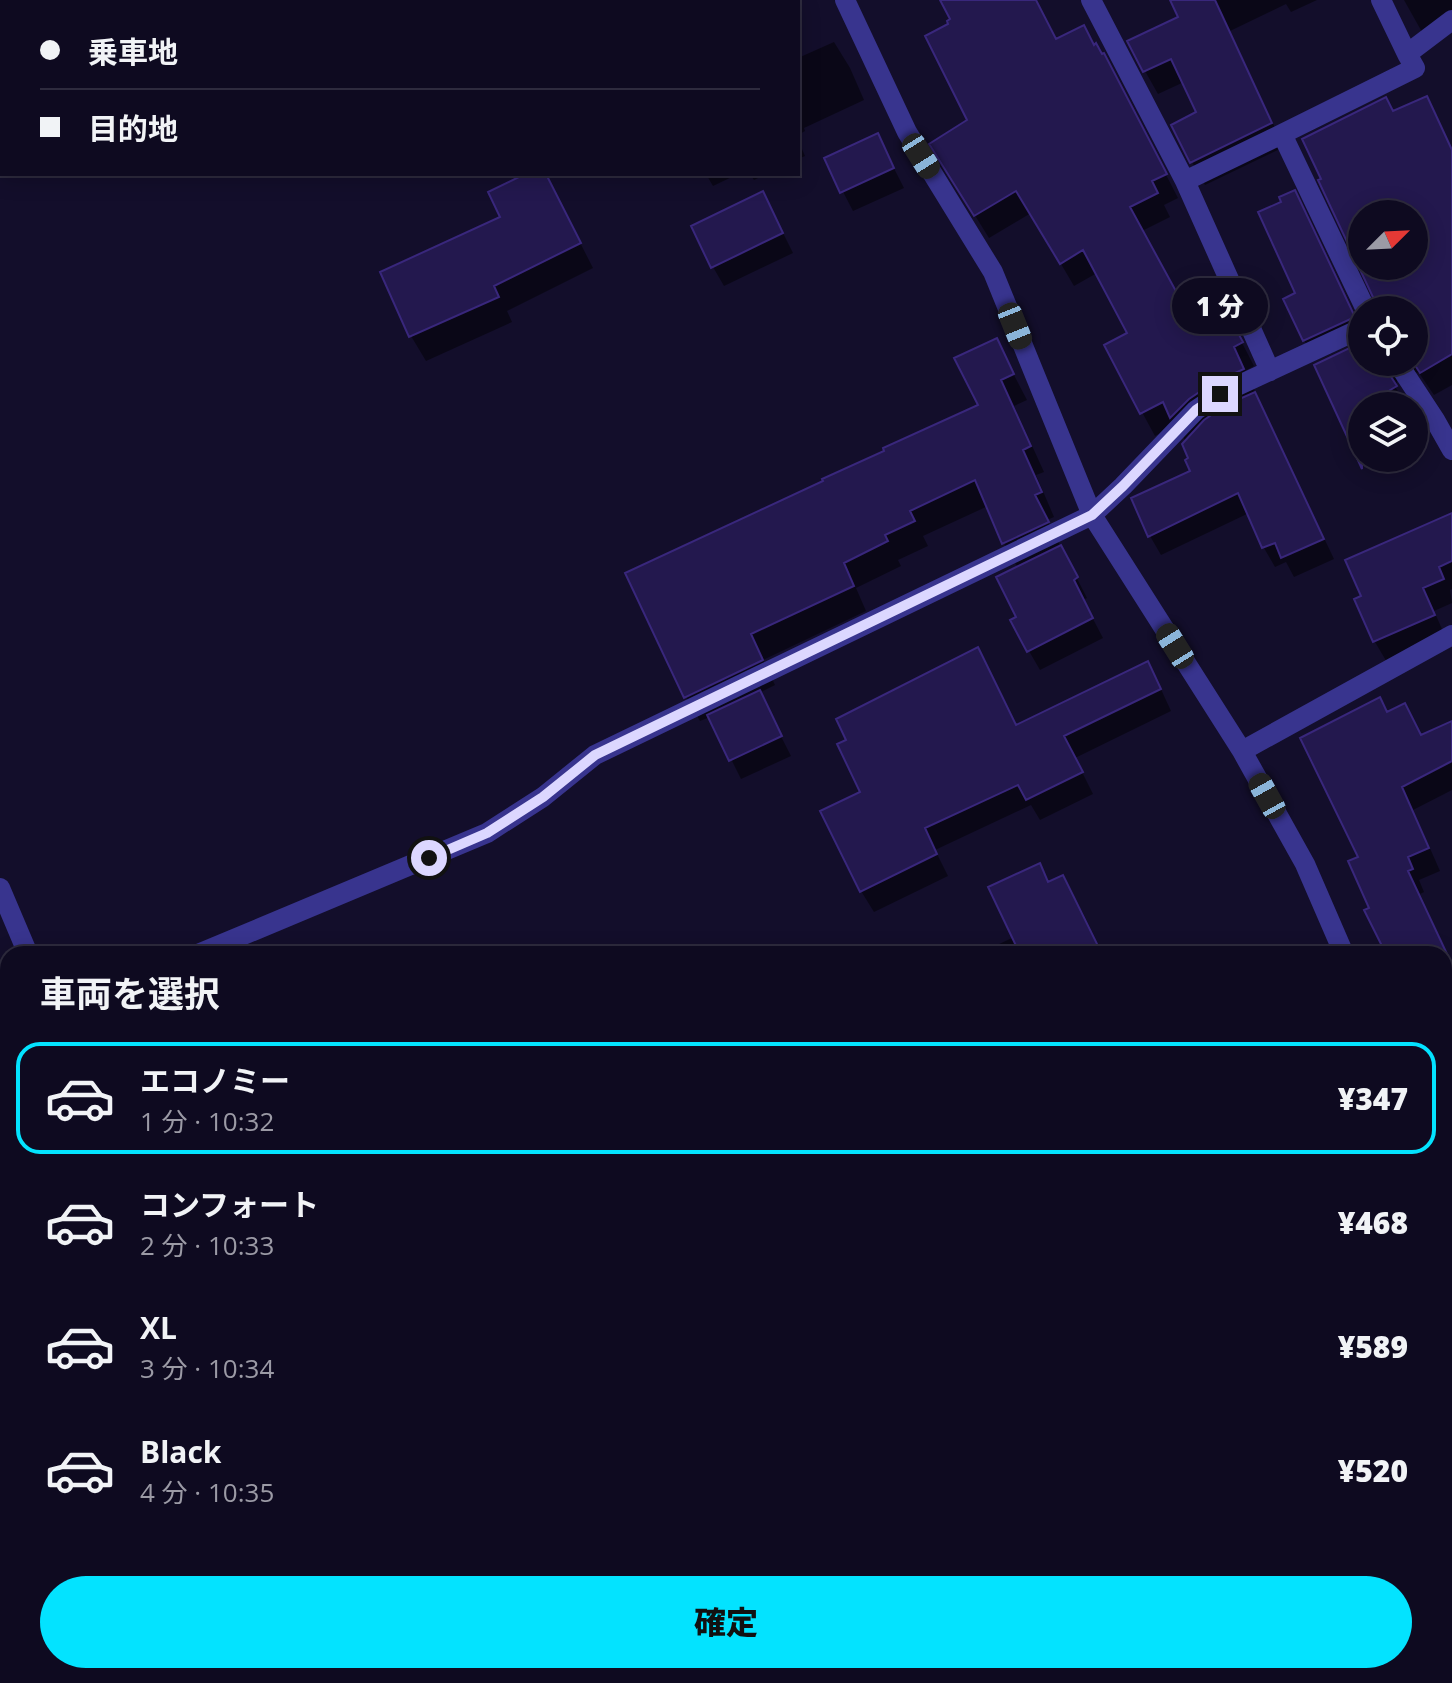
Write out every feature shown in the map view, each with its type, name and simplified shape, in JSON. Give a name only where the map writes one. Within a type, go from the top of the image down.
[{"type":"street","points":[[845,0],[907,132],[993,272],[1092,515],[1242,751],[1305,864],[1341,946]]},
{"type":"street","points":[[1091,0],[1185,181],[1270,371]]},
{"type":"street","points":[[1185,181],[1415,68],[1381,0]]},
{"type":"street","points":[[1407,54],[1452,20]]},
{"type":"street","points":[[1282,134],[1359,296]]},
{"type":"street","points":[[217,946],[487,833],[543,797],[595,755],[1092,515],[1196,410],[1220,394],[1348,335]]},
{"type":"street","points":[[1406,376],[1452,450]]},
{"type":"street","points":[[1242,751],[1452,635]]},
{"type":"street","points":[[0,888],[25,946]]},
{"type":"building","points":[[940,0],[1036,0],[1056,39],[1084,25],[1094,45],[1096,43],[1104,53],[1167,174],[1152,181],[1158,193],[1130,207],[1178,295],[1204,281],[1222,316],[1227,313],[1243,342],[1234,347],[1244,369],[1213,383],[1189,399],[1170,418],[1163,402],[1140,414],[1104,345],[1127,333],[1083,250],[1060,264],[1016,191],[974,216],[929,144],[967,120],[925,36],[948,24],[950,19]]},
{"type":"building","points":[[1170,0],[1215,0],[1272,123],[1190,163],[1171,125],[1196,112],[1171,59],[1143,72],[1127,41],[1178,17]]},
{"type":"building","points":[[1427,96],[1452,150],[1452,354],[1428,368],[1428,296],[1372,296],[1365,280],[1428,280],[1428,200],[1348,200],[1348,244],[1302,139],[1386,97],[1393,111]]},
{"type":"building","points":[[878,133],[894,168],[840,193],[824,158]]},
{"type":"building","points":[[521,176],[547,176],[581,243],[494,286],[499,297],[409,337],[380,272],[500,217],[488,192]]},
{"type":"building","points":[[1295,190],[1348,302],[1348,320],[1303,341],[1283,299],[1295,293],[1258,212],[1281,202],[1279,197]]},
{"type":"building","points":[[763,191],[783,233],[711,268],[691,226]]},
{"type":"building","points":[[997,338],[1014,374],[1001,380],[1031,446],[1023,450],[1042,492],[1035,495],[1049,522],[1002,544],[975,480],[910,511],[915,521],[885,535],[888,541],[844,563],[854,586],[751,634],[763,660],[684,698],[625,573],[978,405],[954,358]]},
{"type":"building","points":[[1348,349],[1348,376],[1391,376],[1397,386],[1387,392],[1348,392],[1348,439],[1314,365]]},
{"type":"building","points":[[1255,392],[1324,539],[1281,558],[1275,543],[1262,548],[1238,493],[1148,537],[1131,498],[1190,471],[1182,444],[1204,420],[1226,405]]},
{"type":"building","points":[[1452,513],[1452,561],[1439,567],[1444,579],[1423,588],[1435,615],[1373,642],[1354,599],[1361,596],[1345,560]]},
{"type":"building","points":[[1061,545],[1078,577],[1074,580],[1093,618],[1027,652],[1010,620],[1016,617],[996,577]]},
{"type":"building","points":[[978,647],[1016,725],[1148,661],[1161,689],[1064,736],[1083,772],[1026,800],[1018,785],[925,828],[937,854],[860,892],[820,811],[860,792],[837,744],[846,740],[836,719]]},
{"type":"building","points":[[760,690],[782,736],[729,761],[707,715]]},
{"type":"building","points":[[1380,697],[1387,712],[1405,703],[1421,735],[1452,721],[1452,761],[1402,787],[1429,848],[1408,857],[1413,869],[1408,871],[1443,946],[1382,946],[1364,910],[1369,908],[1348,861],[1358,857],[1300,738]]},
{"type":"building","points":[[1040,863],[1048,882],[1063,875],[1098,946],[1016,946],[988,887]]},
{"type":"route","points":[[429,858],[487,833],[543,797],[595,755],[1092,515],[1196,410],[1220,394]]}]
